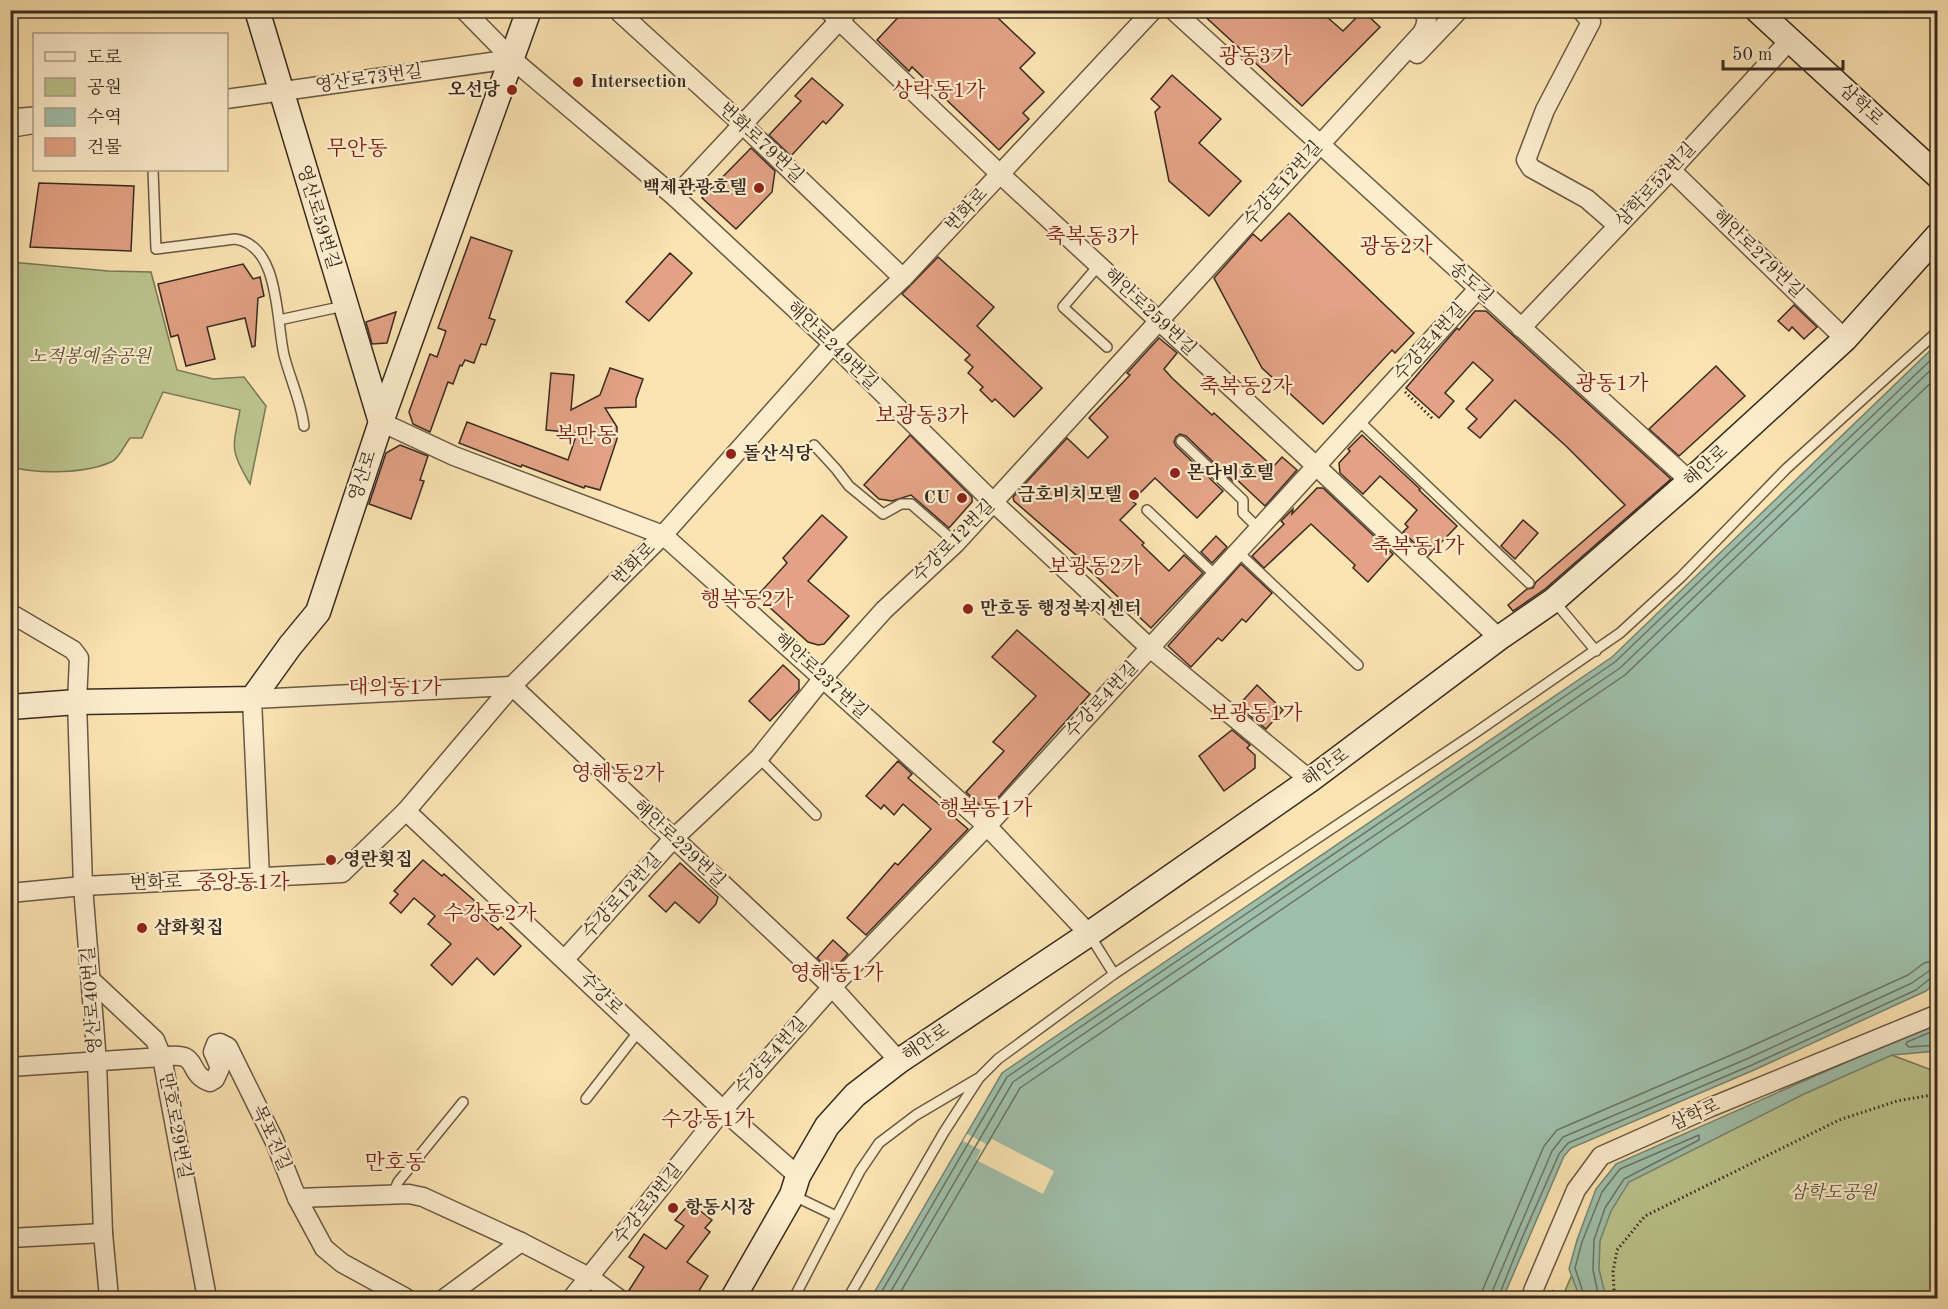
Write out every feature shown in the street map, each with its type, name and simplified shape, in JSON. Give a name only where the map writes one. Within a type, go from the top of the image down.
[{"type":"street","name":"영산로59번길","points":[[257,10],[381,422]]},
{"type":"street","name":"해안로249번길","points":[[464,10],[512,59],[675,197],[833,344],[993,502],[1150,648],[1310,780]]},
{"type":"street","name":"영산로","points":[[252,699],[318,612],[381,422],[529,10]]},
{"type":"street","name":"번화로79번길","points":[[617,10],[743,125],[903,278]]},
{"type":"street","name":"번화로","points":[[10,893],[83,886],[260,879],[342,873],[406,811],[512,686],[663,535],[833,344],[903,278],[1153,10]]},
{"type":"street","name":"송도길","points":[[1173,10],[1690,481]]},
{"type":"street","points":[[1386,72],[1397,75],[1459,10]]},
{"type":"street","points":[[1581,10],[1591,22],[1545,110],[1526,160],[1531,168],[1587,199],[1618,226]]},
{"type":"street","name":"삼학로","points":[[1757,10],[1938,176]]},
{"type":"street","name":"수강로12번길","points":[[565,959],[674,839],[759,758],[823,678],[884,610],[956,543],[1422,33],[1427,18],[1422,11]]},
{"type":"street","points":[[675,197],[743,125],[839,14]]},
{"type":"street","name":"해안로259번길","points":[[839,14],[1000,174],[1499,638]]},
{"type":"street","name":"삼학로52번길","points":[[1521,328],[1790,40]]},
{"type":"street","name":"영산로73번길","points":[[228,99],[512,59]]},
{"type":"street","points":[[10,128],[33,124]]},
{"type":"street","name":"해안로279번길","points":[[1671,170],[1845,339]]},
{"type":"street","name":"해안로","points":[[733,1299],[833,1119],[855,1095],[899,1061],[1089,934],[1310,780],[1499,638],[1554,600],[1690,481],[1845,339],[1938,235]]},
{"type":"street","name":"수강로4번길","points":[[723,1110],[832,987],[987,826],[1478,289]]},
{"type":"street","name":"해안로237번길","points":[[381,422],[454,456],[663,535],[987,826],[1089,934]]},
{"type":"street","name":"영산로40번길","points":[[10,613],[73,650],[79,658],[76,702],[83,886],[97,1062],[103,1233],[109,1299]]},
{"type":"street","points":[[10,707],[76,702],[252,699],[512,686]]},
{"type":"street","name":"해안로229번길","points":[[512,686],[832,987],[899,1061]]},
{"type":"street","points":[[252,699],[260,879]]},
{"type":"street","name":"수강로","points":[[406,811],[723,1110],[795,1186]]},
{"type":"street","name":"만호로29번길","points":[[91,980],[155,1040],[162,1057],[207,1299]]},
{"type":"street","name":"삼학로","points":[[1533,1299],[1533,1291],[1576,1190],[1601,1156],[1711,1107],[1938,1014]]},
{"type":"street","name":"목포진길","points":[[162,1057],[179,1054],[188,1058],[203,1079],[210,1082],[215,1079],[220,1068],[213,1052],[216,1044],[220,1043],[228,1047],[274,1140],[297,1198],[324,1248],[332,1257],[406,1299]]},
{"type":"street","points":[[10,1067],[162,1057]]},
{"type":"street","name":"수강로3번길","points":[[572,1299],[723,1110]]},
{"type":"street","points":[[297,1198],[393,1194],[423,1197],[521,1242],[589,1277],[618,1299]]},
{"type":"street","points":[[10,1238],[103,1233]]},
{"type":"street","points":[[445,1299],[521,1242]]},
{"type":"lane","points":[[10,114],[33,112]]},
{"type":"lane","points":[[153,171],[156,249],[235,238],[243,240],[260,251],[269,269],[284,355],[302,408],[304,426]]},
{"type":"lane","points":[[1099,265],[1064,307],[1107,347]]},
{"type":"lane","points":[[279,320],[345,306]]},
{"type":"lane","points":[[848,1299],[944,1132],[979,1078],[998,1059],[1114,974],[1620,633],[1681,577],[1786,469],[1938,331]]},
{"type":"lane","points":[[1358,420],[1529,583]]},
{"type":"lane","points":[[1181,441],[1243,500],[1243,513],[1259,529]]},
{"type":"lane","points":[[814,444],[849,486],[883,514],[901,504],[911,504],[956,543]]},
{"type":"lane","points":[[1147,510],[1216,576]]},
{"type":"lane","points":[[1238,552],[1358,665]]},
{"type":"lane","points":[[1554,600],[1596,651]]},
{"type":"lane","points":[[759,758],[816,815]]},
{"type":"lane","points":[[1089,934],[1114,974]]},
{"type":"lane","points":[[586,1099],[639,1030]]},
{"type":"lane","points":[[794,1299],[860,1171],[879,1143],[916,1115],[979,1078]]},
{"type":"lane","points":[[393,1194],[398,1182],[463,1102]]},
{"type":"lane","points":[[795,1186],[836,1216]]},
{"type":"path","points":[[1393,381],[1434,420]]},
{"type":"path","points":[[1618,1299],[1614,1291],[1613,1272],[1617,1250],[1645,1216],[1839,1120],[1897,1101],[1938,1094]]},
{"type":"green space","name":"노적봉예술공원","points":[[11,262],[108,271],[151,272],[177,370],[213,379],[244,377],[266,406],[250,484],[234,448],[240,410],[163,392],[142,438],[130,438],[113,461],[90,468],[62,472],[11,467]]},
{"type":"green space","name":"삼학도공원","points":[[1889,1054],[1937,1072],[1937,1298],[1562,1298],[1602,1204],[1627,1171]]},
{"type":"water","points":[[1937,344],[1938,980],[1926,991],[1754,1070],[1571,1148],[1564,1156],[1503,1298],[871,1298],[1002,1073],[1612,657]]},
{"type":"water","points":[[1937,1022],[1937,1051],[1892,1055],[1804,1094],[1629,1182],[1611,1211],[1600,1241],[1599,1269],[1606,1298],[1580,1298],[1569,1269],[1596,1189],[1616,1164]]},
{"type":"pier","points":[[967,1134],[988,1145],[992,1139],[1054,1171],[1043,1194],[976,1160],[981,1150],[963,1141]]},
{"type":"building","points":[[905,10],[1005,10],[998,18],[1035,53],[1020,68],[1044,92],[1023,113],[1029,119],[999,150],[912,67],[909,71],[877,40]]},
{"type":"building","points":[[1198,10],[1319,10],[1343,31],[1363,11],[1380,27],[1302,106]]},
{"type":"building","points":[[1172,75],[1221,119],[1199,143],[1241,181],[1209,216],[1169,181],[1155,112],[1160,107],[1151,99]]},
{"type":"building","points":[[812,78],[843,105],[826,124],[823,121],[791,156],[769,135],[801,101],[795,96]]},
{"type":"building","points":[[751,148],[775,171],[772,192],[736,229],[702,198]]},
{"type":"building","points":[[39,183],[134,186],[131,251],[30,247]]},
{"type":"building","points":[[1289,213],[1414,333],[1395,353],[1392,350],[1323,424],[1262,368],[1214,278],[1253,234],[1261,241]]},
{"type":"building","points":[[471,237],[512,251],[489,318],[495,320],[486,345],[481,344],[474,363],[465,360],[462,366],[460,365],[453,384],[448,382],[430,432],[413,424],[409,412],[430,354],[437,357],[446,331],[438,328]]},
{"type":"building","points":[[670,253],[692,273],[649,321],[626,302]]},
{"type":"building","points":[[938,257],[994,307],[977,326],[1042,388],[1014,417],[995,399],[992,402],[980,390],[983,387],[968,373],[973,367],[965,360],[970,355],[902,294]]},
{"type":"building","points":[[243,264],[253,279],[260,277],[264,296],[258,298],[255,346],[252,347],[245,318],[207,327],[215,359],[186,366],[178,335],[171,337],[158,284]]},
{"type":"building","points":[[1794,305],[1817,327],[1804,339],[1792,327],[1789,331],[1778,321]]},
{"type":"building","points":[[1475,311],[1486,311],[1671,479],[1545,589],[1513,611],[1508,605],[1527,589],[1533,588],[1536,582],[1625,505],[1566,446],[1515,400],[1480,438],[1468,428],[1477,419],[1466,409],[1493,380],[1473,362],[1445,393],[1454,401],[1439,418],[1406,388],[1457,328],[1459,330]]},
{"type":"building","points":[[396,312],[387,343],[372,344],[366,322]]},
{"type":"building","points":[[1159,338],[1177,353],[1164,369],[1172,378],[1273,467],[1282,457],[1297,470],[1265,506],[1235,478],[1233,481],[1186,436],[1180,434],[1176,437],[1174,442],[1176,446],[1223,491],[1197,518],[1155,478],[1132,501],[1136,504],[1120,520],[1169,571],[1184,555],[1203,573],[1151,628],[1083,564],[1084,562],[1014,501],[1013,497],[1067,438],[1088,458],[1108,437],[1089,418],[1130,375],[1127,373]]},
{"type":"building","points":[[1716,366],[1745,396],[1679,456],[1649,429]]},
{"type":"building","points":[[610,368],[643,379],[636,399],[636,407],[605,408],[617,427],[617,439],[600,490],[585,486],[584,488],[522,465],[521,467],[459,443],[467,422],[568,460],[577,433],[546,430],[551,373],[574,375],[571,410],[600,395]]},
{"type":"building","points":[[910,435],[972,497],[972,502],[949,528],[911,495],[892,501],[879,499],[864,485]]},
{"type":"building","points":[[1362,435],[1457,526],[1428,556],[1403,532],[1408,527],[1405,524],[1417,510],[1380,476],[1363,494],[1340,473],[1339,463],[1350,451],[1348,449]]},
{"type":"building","points":[[400,445],[428,456],[420,480],[424,481],[411,519],[369,504],[386,453]]},
{"type":"building","points":[[1317,488],[1323,488],[1393,554],[1368,582],[1353,568],[1355,565],[1311,524],[1264,568],[1252,556],[1284,524],[1281,521],[1293,509],[1292,514]]},
{"type":"building","points":[[822,515],[847,537],[808,581],[849,616],[824,644],[818,645],[808,642],[757,596],[787,563],[783,558]]},
{"type":"building","points":[[1523,520],[1538,533],[1515,559],[1501,546]]},
{"type":"building","points":[[1216,536],[1227,547],[1212,563],[1201,552]]},
{"type":"building","points":[[1241,564],[1272,593],[1246,622],[1242,619],[1222,641],[1218,638],[1191,667],[1168,646]]},
{"type":"building","points":[[1017,630],[1090,694],[988,809],[984,809],[966,792],[1004,751],[993,742],[1036,696],[992,657]]},
{"type":"building","points":[[783,665],[799,680],[799,690],[770,721],[749,701]]},
{"type":"building","points":[[1257,685],[1283,710],[1266,729],[1238,706]]},
{"type":"building","points":[[1232,730],[1250,745],[1247,748],[1255,755],[1255,768],[1224,791],[1199,756]]},
{"type":"building","points":[[898,761],[912,774],[908,778],[968,829],[866,935],[847,918],[895,863],[898,865],[931,829],[903,804],[894,815],[884,805],[881,809],[866,796]]},
{"type":"building","points":[[423,860],[442,876],[444,874],[475,901],[471,906],[498,930],[501,927],[521,946],[494,975],[477,958],[452,985],[431,965],[451,944],[428,924],[435,916],[414,898],[401,913],[390,903],[398,894],[394,891]]},
{"type":"building","points":[[680,863],[718,897],[716,904],[699,923],[675,902],[666,912],[649,896]]},
{"type":"building","points":[[833,940],[848,954],[834,969],[829,969],[817,958]]},
{"type":"building","points":[[690,1203],[712,1220],[705,1228],[710,1232],[687,1262],[708,1276],[694,1299],[634,1299],[628,1292],[644,1267],[629,1257],[644,1234],[666,1249],[684,1226],[675,1220]]},
{"type":"place","name":"Intersection","points":[[578,82]]},
{"type":"place","name":"오선당","points":[[512,90]]},
{"type":"place","name":"백제관광호텔","points":[[759,188]]},
{"type":"place","name":"돌산식당","points":[[731,454]]},
{"type":"place","name":"몬다비호텔","points":[[1175,473]]},
{"type":"place","name":"금호비치모텔","points":[[1134,495]]},
{"type":"place","name":"CU","points":[[962,498]]},
{"type":"place","name":"만호동 행정복지센터","points":[[968,609]]},
{"type":"place","name":"영란횟집","points":[[331,860]]},
{"type":"place","name":"삼화횟집","points":[[142,928]]},
{"type":"place","name":"항동시장","points":[[673,1208]]},
{"type":"district","name":"광동3가","points":[[1255,57]]},
{"type":"district","name":"상락동1가","points":[[939,91]]},
{"type":"district","name":"무안동","points":[[357,149]]},
{"type":"district","name":"축복동3가","points":[[1092,237]]},
{"type":"district","name":"광동2가","points":[[1396,247]]},
{"type":"district","name":"광동1가","points":[[1612,384]]},
{"type":"district","name":"축복동2가","points":[[1246,387]]},
{"type":"district","name":"보광동3가","points":[[922,416]]},
{"type":"district","name":"복만동","points":[[586,436]]},
{"type":"district","name":"축복동1가","points":[[1418,547]]},
{"type":"district","name":"보광동2가","points":[[1095,567]]},
{"type":"district","name":"행복동2가","points":[[747,600]]},
{"type":"district","name":"대의동1가","points":[[395,688]]},
{"type":"district","name":"보광동1가","points":[[1256,714]]},
{"type":"district","name":"영해동2가","points":[[618,774]]},
{"type":"district","name":"행복동1가","points":[[986,809]]},
{"type":"district","name":"중앙동1가","points":[[243,883]]},
{"type":"district","name":"수강동2가","points":[[490,914]]},
{"type":"district","name":"영해동1가","points":[[837,974]]},
{"type":"district","name":"수강동1가","points":[[708,1120]]},
{"type":"district","name":"만호동","points":[[395,1163]]}]
